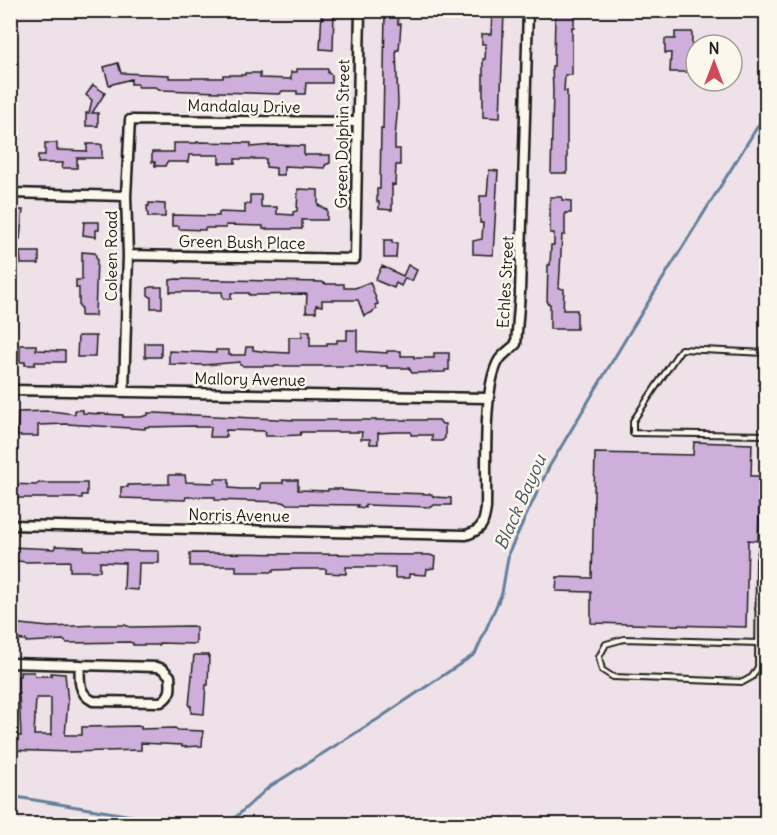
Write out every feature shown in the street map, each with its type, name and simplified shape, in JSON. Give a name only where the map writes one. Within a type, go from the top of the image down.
[{"type":"street","name":"Green Dolphin Street","points":[[355,259],[360,10]]},
{"type":"street","name":"Echles Street","points":[[466,535],[476,532],[484,522],[488,398],[493,375],[500,358],[516,344],[521,282],[528,10]]},
{"type":"street","name":"Mandalay Drive","points":[[130,120],[357,122]]},
{"type":"street","name":"Coleen Road","points":[[124,391],[128,255],[126,196],[130,120]]},
{"type":"street","points":[[10,193],[126,196]]},
{"type":"street","name":"Green Bush Place","points":[[128,255],[355,259]]},
{"type":"street","name":"Mallory Avenue","points":[[10,390],[488,398]]},
{"type":"street","name":"Norris Avenue","points":[[10,525],[466,535]]},
{"type":"street","points":[[10,663],[80,664],[157,667],[170,676],[171,692],[168,698],[161,702],[93,701],[83,695],[80,664]]},
{"type":"lane","points":[[766,353],[681,349],[633,421],[633,433],[766,435]]},
{"type":"lane","points":[[758,643],[624,639],[606,644],[599,657],[602,669],[613,677],[742,682],[752,677],[758,667],[759,560],[764,538],[766,465]]},
{"type":"lane","points":[[758,609],[766,609]]},
{"type":"building","points":[[322,11],[334,11],[333,50],[320,49]]},
{"type":"building","points":[[492,12],[504,12],[500,118],[483,117],[483,59],[485,59],[486,44],[482,44],[482,34],[491,34]]},
{"type":"building","points":[[385,13],[397,13],[398,24],[401,24],[399,50],[396,50],[398,104],[395,138],[395,149],[400,149],[400,165],[396,165],[395,185],[392,184],[392,210],[379,209],[379,202],[377,202],[377,189],[380,189],[381,128],[383,129]]},
{"type":"building","points":[[555,14],[574,14],[572,75],[565,75],[564,91],[567,91],[567,173],[551,173]]},
{"type":"building","points":[[675,32],[692,32],[684,33],[684,72],[670,72],[671,53],[665,53],[665,39],[675,39]]},
{"type":"building","points":[[118,63],[121,73],[169,75],[169,78],[223,78],[223,75],[260,73],[260,78],[291,79],[291,72],[297,72],[297,69],[328,69],[328,73],[332,75],[332,83],[306,83],[305,94],[297,94],[297,91],[282,91],[280,94],[161,90],[155,87],[138,87],[138,84],[131,84],[131,79],[109,85],[104,67]]},
{"type":"building","points":[[93,85],[105,93],[92,113],[98,113],[98,126],[86,126],[86,113],[89,113],[92,100],[86,95]]},
{"type":"building","points":[[45,143],[57,143],[57,150],[87,151],[87,144],[99,144],[102,145],[102,158],[77,158],[77,168],[62,168],[63,163],[38,163],[38,155],[45,155]]},
{"type":"building","points":[[174,143],[251,143],[251,147],[304,146],[304,155],[330,155],[330,163],[325,165],[325,168],[284,166],[284,175],[276,175],[276,168],[266,167],[266,159],[235,159],[235,163],[219,163],[219,155],[189,155],[188,162],[167,162],[165,166],[155,166],[155,162],[152,162],[152,152],[174,152]]},
{"type":"building","points":[[489,170],[498,171],[493,255],[473,254],[473,241],[482,239],[480,196],[487,196]]},
{"type":"building","points":[[298,189],[318,190],[318,205],[327,210],[327,220],[302,220],[302,229],[263,229],[263,226],[226,225],[226,228],[205,228],[205,230],[179,229],[179,226],[172,226],[172,215],[219,216],[219,212],[245,213],[245,204],[250,204],[250,195],[261,195],[261,207],[277,207],[277,214],[293,215],[293,212],[297,211]]},
{"type":"building","points":[[550,197],[562,197],[562,200],[571,201],[571,213],[565,213],[559,288],[564,289],[563,310],[577,310],[577,329],[550,329],[550,304],[547,303],[548,265],[550,265],[551,245],[554,245],[554,233],[550,233]]},
{"type":"building","points":[[149,203],[165,204],[165,217],[148,217]]},
{"type":"building","points":[[11,210],[23,210],[20,239],[10,239]]},
{"type":"building","points":[[84,222],[99,222],[96,237],[83,235]]},
{"type":"building","points":[[384,240],[397,243],[396,258],[384,258]]},
{"type":"building","points":[[20,252],[39,252],[39,264],[21,264]]},
{"type":"building","points":[[82,252],[95,253],[97,259],[95,316],[81,316],[81,307],[79,307],[79,288],[76,288],[76,280],[82,280]]},
{"type":"building","points":[[408,265],[417,270],[412,281],[405,278],[401,286],[396,283],[394,288],[375,280],[382,266],[403,276]]},
{"type":"building","points":[[170,280],[322,282],[344,284],[344,288],[355,288],[370,282],[378,304],[375,305],[377,309],[364,316],[358,300],[322,300],[322,306],[316,305],[316,312],[306,312],[307,294],[231,293],[231,299],[223,298],[222,292],[170,292]]},
{"type":"building","points":[[162,287],[162,308],[151,308],[148,288]]},
{"type":"building","points":[[347,330],[357,330],[357,351],[387,353],[387,351],[401,351],[401,356],[414,356],[414,358],[434,358],[434,353],[449,353],[449,370],[412,373],[409,368],[387,368],[387,366],[244,366],[240,365],[240,362],[204,365],[169,364],[169,351],[216,353],[216,350],[229,350],[229,355],[245,355],[246,347],[253,347],[253,350],[289,353],[289,337],[302,337],[302,331],[310,331],[310,346],[327,346],[327,343],[337,343],[337,340],[347,340]]},
{"type":"building","points":[[78,336],[96,336],[95,357],[77,357]]},
{"type":"building","points":[[145,343],[161,343],[161,357],[145,357]]},
{"type":"building","points":[[20,345],[36,345],[36,350],[65,351],[65,362],[35,362],[35,365],[25,365],[25,362],[20,362]]},
{"type":"building","points":[[75,410],[83,410],[83,413],[123,415],[123,417],[141,417],[148,413],[156,413],[295,420],[439,420],[445,424],[445,438],[442,441],[432,441],[432,435],[411,435],[411,432],[378,433],[378,444],[370,444],[370,439],[361,439],[362,432],[301,432],[300,435],[265,436],[266,432],[263,431],[226,430],[226,437],[210,437],[211,427],[145,427],[145,429],[67,424],[38,425],[38,436],[17,436],[18,412],[50,411],[75,414]]},
{"type":"building","points":[[694,442],[752,444],[751,476],[760,476],[759,514],[758,541],[748,540],[746,627],[591,623],[591,592],[556,591],[557,577],[592,578],[595,453],[693,455]]},
{"type":"building","points":[[169,475],[185,475],[186,482],[215,483],[215,479],[229,479],[229,488],[241,489],[260,489],[260,483],[283,483],[283,480],[298,480],[298,490],[342,489],[362,492],[431,494],[434,497],[451,498],[451,505],[432,507],[365,505],[365,508],[357,507],[358,505],[215,500],[215,497],[186,497],[185,500],[121,498],[121,487],[169,484]]},
{"type":"building","points":[[39,483],[87,483],[87,495],[82,495],[82,498],[10,498],[10,484],[36,485]]},
{"type":"building","points":[[55,546],[84,547],[84,550],[157,551],[159,552],[159,563],[139,563],[138,590],[124,589],[125,563],[100,562],[100,571],[70,571],[70,561],[10,560],[10,547],[55,549]]},
{"type":"building","points":[[190,553],[430,555],[435,557],[434,568],[427,569],[426,575],[409,574],[409,578],[395,578],[395,567],[346,567],[346,574],[326,573],[326,569],[236,572],[236,566],[190,566]]},
{"type":"building","points":[[10,623],[49,627],[192,626],[196,627],[196,644],[133,645],[129,642],[67,643],[63,640],[26,642],[26,640],[10,639]]},
{"type":"building","points":[[194,655],[209,655],[204,714],[191,713],[191,706],[189,706]]},
{"type":"building","points":[[20,672],[34,672],[35,676],[51,676],[51,673],[65,674],[68,702],[65,735],[82,735],[82,727],[175,728],[203,731],[202,746],[182,747],[182,745],[141,743],[141,750],[70,752],[10,750],[10,735],[21,736],[18,693],[18,676]],"holes":[[[36,698],[51,698],[51,735],[34,735]]]},
{"type":"waterway","name":"Black Bayou","points":[[228,824],[269,787],[378,719],[475,654],[502,593],[509,552],[549,467],[766,113]]},
{"type":"waterway","points":[[10,796],[181,824]]}]
